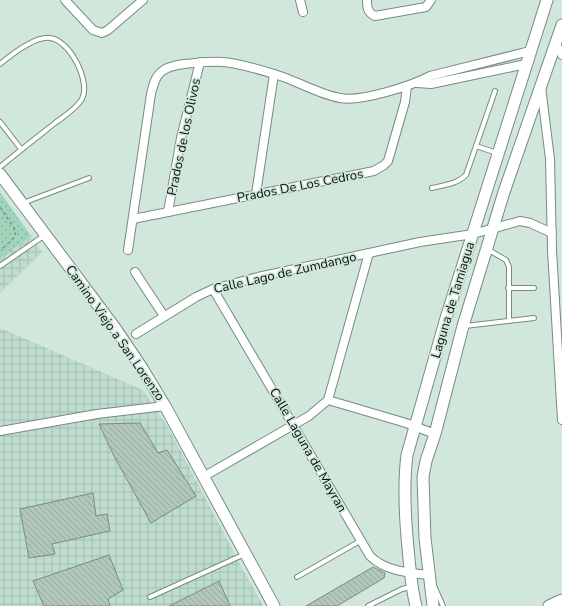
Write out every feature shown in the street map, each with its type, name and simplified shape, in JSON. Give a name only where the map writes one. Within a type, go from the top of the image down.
[{"type":"main road","points":[[539,0],[539,22]]},
{"type":"main road","name":"Laguna de Tamiagua","points":[[416,606],[411,587],[404,506],[404,475],[407,455],[446,318],[547,0]]},
{"type":"main road","name":"Laguna de Tamiagua","points":[[434,606],[425,538],[423,477],[426,461],[463,326],[493,228],[562,25]]},
{"type":"main road","name":"Camino Viejo a San Lorenzo","points":[[0,174],[115,328],[142,368],[165,406],[274,606]]},
{"type":"main road","points":[[549,606],[562,600]]},
{"type":"street","points":[[65,0],[93,30],[102,33],[108,30],[144,0]]},
{"type":"street","points":[[300,0],[303,12]]},
{"type":"street","points":[[367,0],[367,8],[370,14],[375,16],[426,7],[431,0]]},
{"type":"street","points":[[555,43],[562,55]]},
{"type":"street","points":[[128,250],[151,94],[154,83],[161,71],[167,68],[200,62],[224,62],[274,74],[327,95],[340,98],[360,98],[408,86],[430,76],[530,51]]},
{"type":"street","name":"Prados de los Olivos","points":[[168,212],[181,138],[200,62]]},
{"type":"street","points":[[416,83],[432,84],[526,64]]},
{"type":"street","points":[[256,194],[274,74]]},
{"type":"street","name":"Prados De Los Cedros","points":[[133,219],[369,173],[380,168],[388,161],[391,154],[406,102],[408,86]]},
{"type":"street","points":[[541,86],[550,160],[552,233],[562,420]]},
{"type":"street","name":"Calle Lago de Zumdango","points":[[136,334],[196,297],[213,289],[265,276],[420,242],[473,234],[520,222],[530,223],[552,233]]},
{"type":"street","points":[[203,477],[309,416],[328,400],[369,253]]},
{"type":"street","points":[[135,272],[164,316]]},
{"type":"street","name":"Calle Laguna de Mayran","points":[[213,289],[370,556],[382,565],[410,573],[429,575]]},
{"type":"street","points":[[328,400],[415,426],[434,434]]},
{"type":"street","points":[[0,431],[97,414],[165,406]]},
{"type":"lane","points":[[0,64],[11,55],[35,41],[49,37],[55,39],[67,48],[82,72],[84,90],[82,98],[78,104],[0,167]]},
{"type":"lane","points":[[432,188],[456,182],[461,180],[466,175],[495,90]]},
{"type":"lane","points":[[0,122],[21,150]]},
{"type":"lane","points":[[476,146],[499,154]]},
{"type":"lane","points":[[23,203],[90,178]]},
{"type":"lane","points":[[0,266],[45,235]]},
{"type":"lane","points":[[487,249],[506,260],[509,267],[509,321]]},
{"type":"lane","points":[[508,288],[534,288]]},
{"type":"lane","points":[[463,326],[534,318]]},
{"type":"lane","points":[[297,577],[360,541]]},
{"type":"lane","points":[[150,597],[245,554]]},
{"type":"lane","points":[[429,575],[443,606]]},
{"type":"lane","points":[[368,606],[402,589],[411,587]]},
{"type":"path","points":[[0,207],[16,231],[16,235],[8,245],[0,250]]},
{"type":"shaded area","points":[[31,236],[42,252],[0,293],[0,259]]},
{"type":"shaded area","points":[[0,328],[143,390],[168,427],[263,606],[0,606]]},
{"type":"green space","points":[[0,192],[31,236],[0,259]]},
{"type":"building","points":[[140,423],[158,453],[167,450],[196,496],[151,523],[114,456],[99,424]]},
{"type":"building","points":[[93,493],[96,516],[107,514],[110,531],[52,544],[55,554],[29,558],[20,509]]},
{"type":"building","points":[[109,555],[123,590],[108,599],[110,606],[44,606],[33,581]]},
{"type":"building","points":[[373,567],[385,573],[384,578],[337,606],[306,606]]},
{"type":"building","points":[[219,581],[230,606],[169,606]]}]
